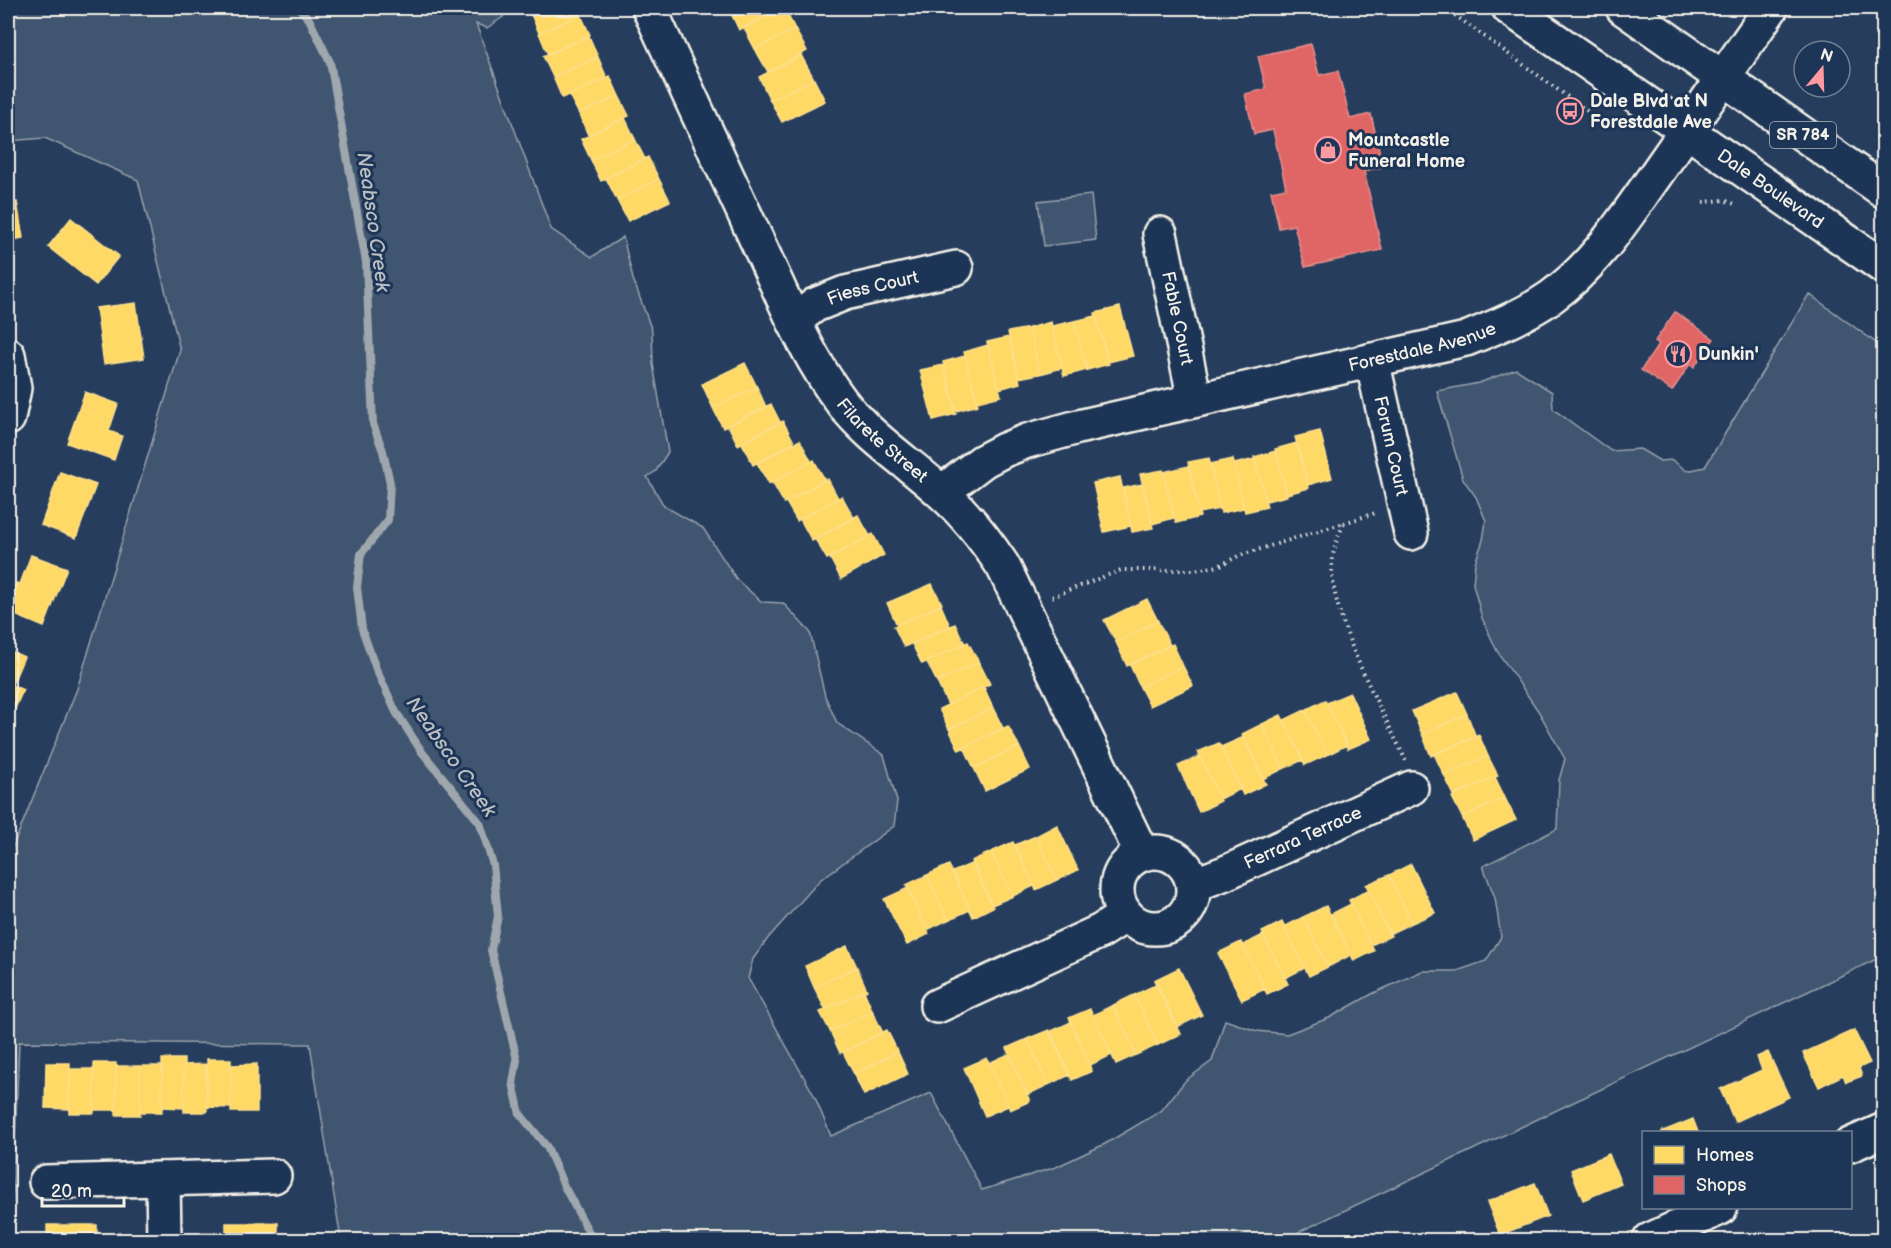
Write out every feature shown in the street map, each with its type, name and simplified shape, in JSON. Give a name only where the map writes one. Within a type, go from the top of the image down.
[{"type":"street","name":"Filarete Street","points":[[649,8],[794,321],[826,380],[842,402],[870,431],[942,492],[985,539],[1003,566],[1142,854]]},
{"type":"street","name":"Dale Boulevard","points":[[1509,8],[1884,267]]},
{"type":"street","name":"SR 784","points":[[1623,8],[1884,191]]},
{"type":"street","name":"Forestdale Avenue","points":[[942,492],[982,461],[1028,441],[1078,427],[1466,339],[1515,320],[1552,296],[1579,274],[1603,248],[1771,8]]},
{"type":"street","name":"Fable Court","points":[[1160,234],[1195,400]]},
{"type":"street","name":"Fiess Court","points":[[794,321],[816,305],[845,293],[956,268]]},
{"type":"street","points":[[8,355],[14,388],[8,418]]},
{"type":"street","name":"Forum Court","points":[[1372,360],[1411,533]]},
{"type":"street","name":"Ferrara Terrace","points":[[1192,880],[1204,881],[1216,877],[1411,788]]},
{"type":"street","points":[[1163,852],[1173,855],[1186,866],[1192,880],[1194,896],[1190,908],[1173,924],[1161,928],[1142,926],[1129,919],[1124,912],[1117,893],[1118,880],[1127,864],[1142,854],[1163,852]]},
{"type":"street","points":[[937,1006],[1101,931],[1115,922],[1124,912]]},
{"type":"street","points":[[1852,1145],[1884,1130]]},
{"type":"street","points":[[46,1182],[274,1176]]},
{"type":"street","points":[[163,1179],[164,1240]]},
{"type":"street","points":[[1650,1240],[1718,1209]]},
{"type":"path","points":[[1445,8],[1590,113],[1605,133]]},
{"type":"path","points":[[1023,608],[1111,573],[1219,566],[1245,553],[1354,519]]},
{"type":"path","points":[[1344,523],[1332,561],[1333,584],[1338,606],[1357,657],[1416,784],[1411,788]]},
{"type":"shaded area","points":[[8,8],[507,8],[503,17],[487,28],[476,24],[551,229],[592,257],[623,237],[633,279],[652,331],[653,364],[668,452],[656,471],[647,477],[664,506],[703,528],[737,580],[762,602],[783,603],[810,632],[825,696],[837,723],[884,755],[897,801],[894,826],[820,880],[769,937],[753,959],[748,978],[814,1095],[831,1136],[931,1093],[982,1190],[1056,1167],[1105,1144],[1161,1111],[1186,1080],[1212,1061],[1225,1020],[1257,1031],[1287,1034],[1329,1018],[1372,994],[1422,971],[1457,971],[1486,961],[1501,937],[1495,898],[1483,866],[1557,829],[1559,780],[1565,759],[1539,712],[1497,651],[1482,618],[1473,584],[1475,563],[1483,540],[1486,521],[1476,497],[1463,479],[1437,391],[1479,383],[1516,369],[1552,392],[1553,409],[1611,451],[1640,449],[1660,461],[1672,460],[1687,471],[1705,467],[1809,294],[1883,348],[1883,956],[1282,1240],[341,1240],[310,1044],[19,1042],[11,1240],[8,1240],[8,859],[77,689],[180,350],[138,180],[45,138],[8,141]]},
{"type":"shaded area","points":[[1091,195],[1096,240],[1044,246],[1038,201]]},
{"type":"building: Homes","points":[[542,8],[578,8],[581,15],[539,33],[530,12]]},
{"type":"building: Homes","points":[[784,8],[795,29],[755,49],[744,28]]},
{"type":"building: Homes","points":[[729,9],[781,9],[739,30]]},
{"type":"building: Homes","points":[[581,15],[590,35],[548,55],[539,33]]},
{"type":"building: Homes","points":[[795,29],[807,51],[768,72],[755,49]]},
{"type":"building: Homes","points":[[589,36],[598,57],[553,77],[543,56]]},
{"type":"building: Homes","points":[[801,55],[814,79],[770,100],[759,77]]},
{"type":"building: Homes","points":[[598,57],[607,78],[562,98],[553,77]]},
{"type":"building: Homes","points":[[610,76],[619,96],[579,114],[569,95]]},
{"type":"building: Homes","points":[[814,79],[825,101],[782,122],[770,100]]},
{"type":"building: Homes","points":[[619,96],[629,116],[588,135],[579,114]]},
{"type":"building: Homes","points":[[625,118],[635,139],[591,160],[581,139]]},
{"type":"building: Homes","points":[[635,139],[645,159],[601,181],[591,160]]},
{"type":"building: Homes","points":[[648,157],[659,179],[617,200],[606,178]]},
{"type":"building: Homes","points":[[659,179],[670,201],[628,221],[617,200]]},
{"type":"building: Homes","points":[[17,202],[23,238],[8,241],[8,204]]},
{"type":"building: Homes","points":[[71,218],[119,256],[96,285],[48,247]]},
{"type":"building: Homes","points":[[136,303],[144,358],[104,364],[96,308]]},
{"type":"building: Homes","points":[[1120,307],[1133,356],[1108,362],[1095,313]]},
{"type":"building: Homes","points":[[1096,316],[1109,364],[1087,370],[1074,321]]},
{"type":"building: Homes","points":[[1074,321],[1087,370],[1064,376],[1052,326]]},
{"type":"building: Homes","points":[[1051,322],[1062,368],[1040,374],[1029,328]]},
{"type":"building: Homes","points":[[1029,328],[1040,374],[1019,378],[1008,332]]},
{"type":"building: Homes","points":[[1009,337],[1020,383],[999,389],[987,342]]},
{"type":"building: Homes","points":[[988,345],[1001,396],[977,402],[964,352]]},
{"type":"building: Homes","points":[[965,356],[978,405],[956,411],[943,362]]},
{"type":"building: Homes","points":[[745,363],[757,387],[713,408],[702,384]]},
{"type":"building: Homes","points":[[944,365],[956,414],[933,420],[920,370]]},
{"type":"building: Homes","points":[[757,387],[766,407],[723,428],[713,408]]},
{"type":"building: Homes","points":[[85,392],[118,404],[109,431],[122,436],[114,460],[67,443]]},
{"type":"building: Homes","points":[[771,404],[780,422],[738,445],[728,425]]},
{"type":"building: Homes","points":[[783,421],[794,442],[753,465],[742,443]]},
{"type":"building: Homes","points":[[1320,431],[1332,478],[1308,485],[1295,437]]},
{"type":"building: Homes","points":[[800,440],[811,461],[769,484],[757,463]]},
{"type":"building: Homes","points":[[1297,443],[1309,488],[1287,494],[1275,449]]},
{"type":"building: Homes","points":[[1276,451],[1287,496],[1266,501],[1254,457]]},
{"type":"building: Homes","points":[[1209,458],[1220,509],[1199,513],[1188,462]]},
{"type":"building: Homes","points":[[1233,459],[1244,508],[1221,513],[1210,464]]},
{"type":"building: Homes","points":[[1255,459],[1267,507],[1245,512],[1234,464]]},
{"type":"building: Homes","points":[[814,460],[825,480],[784,503],[772,482]]},
{"type":"building: Homes","points":[[1189,466],[1200,517],[1176,523],[1163,472]]},
{"type":"building: Homes","points":[[1163,470],[1174,518],[1152,524],[1140,474]]},
{"type":"building: Homes","points":[[60,472],[96,485],[76,538],[41,525]]},
{"type":"building: Homes","points":[[1120,477],[1131,526],[1104,532],[1093,483]]},
{"type":"building: Homes","points":[[828,479],[838,498],[797,521],[786,502]]},
{"type":"building: Homes","points":[[1143,484],[1153,528],[1132,532],[1123,488]]},
{"type":"building: Homes","points":[[842,496],[854,518],[812,541],[800,519]]},
{"type":"building: Homes","points":[[858,515],[870,536],[827,559],[815,539]]},
{"type":"building: Homes","points":[[873,534],[884,555],[841,579],[830,558]]},
{"type":"building: Homes","points":[[31,555],[67,568],[44,627],[8,612],[8,604],[16,583],[20,584]]},
{"type":"building: Homes","points":[[932,584],[942,604],[897,625],[887,603]]},
{"type":"building: Homes","points":[[1147,599],[1158,621],[1116,642],[1104,620]]},
{"type":"building: Homes","points":[[941,605],[950,626],[904,647],[894,626]]},
{"type":"building: Homes","points":[[1158,621],[1170,645],[1127,666],[1116,642]]},
{"type":"building: Homes","points":[[955,624],[965,644],[922,664],[912,644]]},
{"type":"building: Homes","points":[[968,642],[979,662],[937,682],[927,662]]},
{"type":"building: Homes","points":[[1173,644],[1183,666],[1140,687],[1130,665]]},
{"type":"building: Homes","points":[[8,650],[24,657],[12,685],[23,690],[14,711],[8,708]]},
{"type":"building: Homes","points":[[979,662],[990,684],[948,705],[937,682]]},
{"type":"building: Homes","points":[[1183,666],[1193,686],[1150,706],[1140,687]]},
{"type":"building: Homes","points":[[984,687],[993,708],[949,729],[939,709]]},
{"type":"building: Homes","points":[[1457,692],[1467,714],[1422,734],[1412,711]]},
{"type":"building: Homes","points":[[1350,693],[1371,739],[1348,749],[1327,703]]},
{"type":"building: Homes","points":[[1325,700],[1347,745],[1327,755],[1305,710]]},
{"type":"building: Homes","points":[[993,708],[1003,728],[959,750],[949,729]]},
{"type":"building: Homes","points":[[1305,710],[1327,755],[1305,765],[1284,720]]},
{"type":"building: Homes","points":[[1467,714],[1476,737],[1431,756],[1422,734]]},
{"type":"building: Homes","points":[[1281,715],[1303,760],[1283,769],[1262,724]]},
{"type":"building: Homes","points":[[1262,724],[1283,769],[1263,779],[1242,734]]},
{"type":"building: Homes","points":[[1008,726],[1019,746],[974,768],[964,747]]},
{"type":"building: Homes","points":[[1479,735],[1488,756],[1444,775],[1434,754]]},
{"type":"building: Homes","points":[[1244,737],[1266,784],[1243,795],[1221,747]]},
{"type":"building: Homes","points":[[1219,743],[1241,789],[1220,799],[1198,752]]},
{"type":"building: Homes","points":[[1019,746],[1030,769],[985,791],[974,768]]},
{"type":"building: Homes","points":[[1200,756],[1221,801],[1199,812],[1178,766]]},
{"type":"building: Homes","points":[[1488,756],[1498,776],[1454,795],[1444,775]]},
{"type":"building: Homes","points":[[1495,777],[1505,798],[1462,817],[1452,797]]},
{"type":"building: Homes","points":[[1505,798],[1516,820],[1473,840],[1462,817]]},
{"type":"building: Homes","points":[[1057,825],[1078,870],[1057,880],[1036,836]]},
{"type":"building: Homes","points":[[1036,836],[1057,880],[1036,890],[1015,845]]},
{"type":"building: Homes","points":[[1013,842],[1034,886],[1013,896],[991,852]]},
{"type":"building: Homes","points":[[991,852],[1013,896],[992,905],[971,861]]},
{"type":"building: Homes","points":[[973,863],[993,907],[973,917],[953,872]]},
{"type":"building: Homes","points":[[1411,864],[1435,913],[1412,923],[1389,875]]},
{"type":"building: Homes","points":[[949,865],[970,910],[948,920],[927,875]]},
{"type":"building: Homes","points":[[927,875],[948,920],[927,930],[906,885]]},
{"type":"building: Homes","points":[[1389,875],[1412,923],[1389,934],[1366,885]]},
{"type":"building: Homes","points":[[908,888],[929,934],[907,945],[884,899]]},
{"type":"building: Homes","points":[[1368,890],[1391,936],[1371,945],[1349,900]]},
{"type":"building: Homes","points":[[1351,904],[1374,951],[1354,961],[1331,914]]},
{"type":"building: Homes","points":[[1326,906],[1351,955],[1328,967],[1303,917]]},
{"type":"building: Homes","points":[[1303,917],[1328,967],[1309,976],[1284,927]]},
{"type":"building: Homes","points":[[1282,922],[1305,968],[1285,978],[1262,932]]},
{"type":"building: Homes","points":[[1263,935],[1288,984],[1267,994],[1243,945]]},
{"type":"building: Homes","points":[[1241,942],[1265,989],[1242,1000],[1218,953]]},
{"type":"building: Homes","points":[[847,946],[857,967],[814,987],[805,966]]},
{"type":"building: Homes","points":[[857,967],[867,990],[825,1009],[814,987]]},
{"type":"building: Homes","points":[[1179,968],[1202,1015],[1177,1027],[1154,980]]},
{"type":"building: Homes","points":[[1157,984],[1181,1034],[1158,1045],[1134,995]]},
{"type":"building: Homes","points":[[864,991],[873,1012],[830,1031],[820,1012]]},
{"type":"building: Homes","points":[[1134,995],[1158,1045],[1136,1055],[1113,1005]]},
{"type":"building: Homes","points":[[1113,1005],[1136,1055],[1116,1064],[1093,1015]]},
{"type":"building: Homes","points":[[1090,1009],[1112,1055],[1090,1065],[1069,1018]]},
{"type":"building: Homes","points":[[873,1012],[883,1033],[840,1053],[830,1031]]},
{"type":"building: Homes","points":[[1071,1022],[1092,1071],[1072,1080],[1049,1032]]},
{"type":"building: Homes","points":[[887,1030],[898,1052],[854,1074],[843,1052]]},
{"type":"building: Homes","points":[[1049,1030],[1070,1075],[1048,1085],[1027,1039]]},
{"type":"building: Homes","points":[[1854,1030],[1870,1063],[1859,1068],[1862,1076],[1846,1082],[1843,1075],[1819,1087],[1803,1053]]},
{"type":"building: Homes","points":[[1027,1039],[1048,1085],[1027,1095],[1007,1048]]},
{"type":"building: Homes","points":[[898,1052],[908,1074],[864,1095],[854,1074]]},
{"type":"building: Homes","points":[[1768,1052],[1789,1097],[1735,1122],[1720,1089],[1762,1070],[1757,1057]]},
{"type":"building: Homes","points":[[1009,1054],[1030,1101],[1010,1110],[989,1063]]},
{"type":"building: Homes","points":[[987,1058],[1008,1106],[985,1116],[964,1068]]},
{"type":"building: Homes","points":[[162,1059],[184,1059],[184,1108],[162,1107]]},
{"type":"building: Homes","points":[[207,1059],[231,1059],[231,1108],[207,1107]]},
{"type":"building: Homes","points":[[46,1063],[70,1063],[69,1109],[45,1108]]},
{"type":"building: Homes","points":[[94,1063],[116,1063],[116,1110],[94,1110]]},
{"type":"building: Homes","points":[[206,1064],[207,1112],[184,1112],[184,1065]]},
{"type":"building: Homes","points":[[257,1064],[257,1112],[231,1112],[231,1065]]},
{"type":"building: Homes","points":[[116,1066],[140,1066],[140,1115],[116,1115]]},
{"type":"building: Homes","points":[[140,1066],[162,1066],[162,1112],[140,1112]]},
{"type":"building: Homes","points":[[70,1069],[94,1069],[94,1113],[69,1113]]},
{"type":"building: Homes","points":[[1693,1119],[1698,1131],[1663,1131]]},
{"type":"building: Homes","points":[[1609,1154],[1621,1184],[1583,1200],[1571,1170]]},
{"type":"building: Homes","points":[[1535,1183],[1548,1216],[1500,1235],[1487,1202]]},
{"type":"building: Homes","points":[[226,1223],[278,1223],[278,1240],[226,1240]]},
{"type":"building: Homes","points":[[47,1225],[97,1225],[97,1240],[47,1240]]},
{"type":"building: Homes","points":[[1884,1231],[1884,1240],[1863,1240]]},
{"type":"building: Homes","points":[[1449,1234],[1452,1240],[1435,1240]]},
{"type":"building: Shops","name":"Mountcastle Funeral Home","points":[[1311,44],[1319,75],[1338,71],[1350,119],[1371,114],[1383,167],[1364,171],[1382,250],[1305,267],[1294,225],[1279,228],[1271,191],[1286,188],[1273,130],[1254,134],[1245,94],[1266,89],[1258,56]]},
{"type":"building: Shops","name":"Dunkin'","points":[[1675,312],[1714,339],[1694,367],[1690,364],[1672,391],[1641,370],[1659,344],[1655,341]]},
{"type":"waterway","name":"Neabsco Creek","points":[[299,8],[309,19],[330,62],[366,262],[373,424],[383,451],[390,483],[388,520],[361,554],[357,587],[362,629],[376,669],[396,712],[422,752],[480,823],[493,865],[498,916],[491,950],[517,1060],[513,1083],[520,1114],[547,1147],[565,1188],[593,1240]]},
{"type":"place","name":"Dale Blvd at N Forestdale Ave","points":[[1570,111]]},
{"type":"place","name":"Mountcastle Funeral Home","points":[[1328,150]]},
{"type":"place","name":"Dunkin'","points":[[1678,354]]}]
